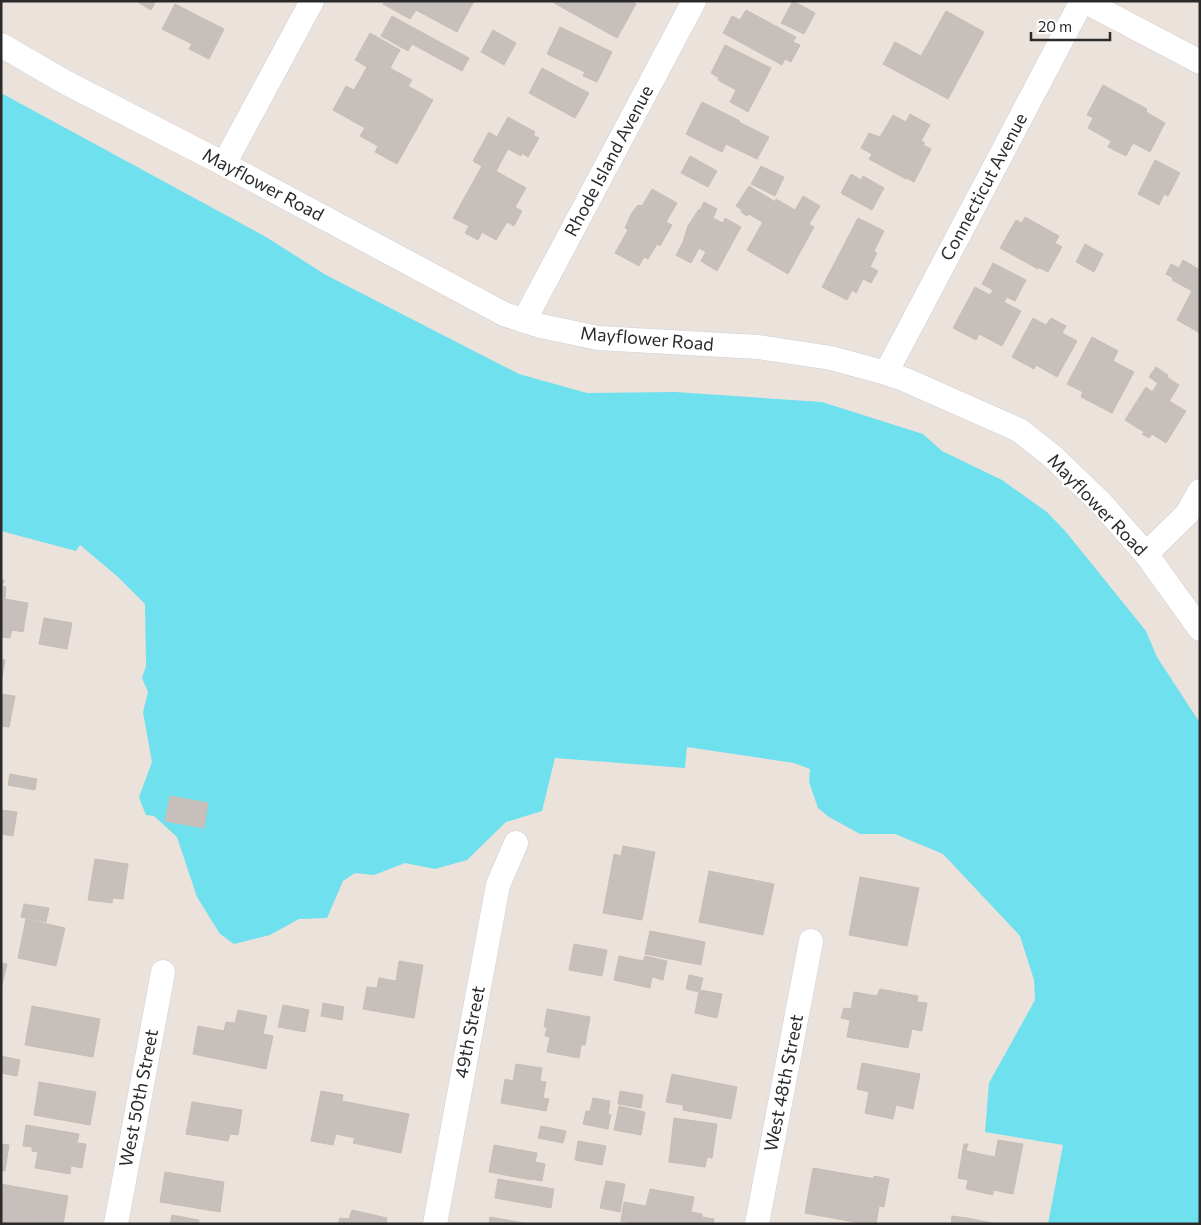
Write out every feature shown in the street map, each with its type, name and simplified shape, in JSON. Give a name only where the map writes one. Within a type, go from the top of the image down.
[{"type":"street","points":[[224,164],[312,1]]},
{"type":"street","name":"Rhode Island Avenue","points":[[524,321],[694,1]]},
{"type":"street","points":[[1083,1],[1200,62]]},
{"type":"street","name":"Connecticut Avenue","points":[[886,373],[1083,1]]},
{"type":"street","name":"Mayflower Road","points":[[1,45],[63,81],[224,164],[504,314],[541,326],[598,338],[758,347],[831,358],[906,380],[1019,430],[1052,456],[1101,503],[1146,554],[1200,629]]},
{"type":"street","points":[[1146,554],[1187,514],[1200,491]]},
{"type":"street","name":"49th Street","points":[[434,1224],[498,885],[516,843]]},
{"type":"street","name":"West 48th Street","points":[[757,1224],[811,941]]},
{"type":"street","name":"West 50th Street","points":[[116,1224],[163,972]]},
{"type":"water","points":[[1,93],[266,237],[326,275],[519,374],[587,393],[675,392],[822,402],[923,434],[942,451],[1002,480],[1047,512],[1066,532],[1146,631],[1157,657],[1200,723],[1200,1224],[1048,1224],[1063,1145],[985,1132],[989,1083],[1035,1000],[1034,980],[1020,936],[943,854],[895,834],[860,834],[829,817],[818,808],[809,782],[810,769],[794,763],[687,747],[685,768],[555,758],[542,811],[506,822],[467,860],[435,869],[405,863],[374,875],[355,873],[343,881],[327,918],[299,919],[270,935],[234,944],[220,934],[197,897],[177,837],[154,816],[146,815],[139,797],[152,762],[143,712],[148,692],[142,678],[146,666],[145,604],[118,577],[80,545],[76,551],[1,531]]},
{"type":"building","points":[[136,1],[156,1],[151,10]]},
{"type":"building","points":[[385,1],[474,1],[457,32],[416,10],[410,19],[383,4]]},
{"type":"building","points":[[555,1],[631,1],[636,4],[617,38],[554,3]]},
{"type":"building","points":[[793,1],[815,13],[804,34],[781,23]]},
{"type":"building","points":[[175,4],[224,29],[209,59],[189,49],[192,44],[162,29]]},
{"type":"building","points":[[746,10],[796,37],[793,42],[800,45],[791,62],[785,59],[782,65],[723,33],[732,16],[740,20]]},
{"type":"building","points":[[946,11],[984,32],[948,99],[883,64],[895,42],[921,56]]},
{"type":"building","points":[[392,16],[469,58],[462,71],[412,44],[408,51],[381,36]]},
{"type":"building","points":[[560,27],[612,52],[597,82],[583,76],[585,72],[547,54]]},
{"type":"building","points":[[493,30],[516,43],[504,65],[481,52]]},
{"type":"building","points":[[370,33],[400,50],[390,68],[412,80],[408,86],[433,100],[397,164],[375,152],[378,146],[360,136],[365,128],[333,110],[346,86],[354,90],[367,67],[355,60]]},
{"type":"building","points":[[725,45],[771,68],[748,112],[730,102],[736,90],[718,80],[719,78],[711,73]]},
{"type":"building","points":[[542,68],[589,93],[575,118],[529,93]]},
{"type":"building","points":[[1103,85],[1147,109],[1146,112],[1165,123],[1150,152],[1133,143],[1126,156],[1108,147],[1111,141],[1088,128],[1093,118],[1087,115]]},
{"type":"building","points":[[702,102],[769,137],[757,159],[726,144],[722,152],[686,134]]},
{"type":"building","points":[[910,114],[930,125],[921,141],[925,143],[923,145],[931,149],[914,182],[869,159],[872,154],[861,148],[869,133],[880,137],[893,115],[906,122]]},
{"type":"building","points":[[508,117],[535,132],[533,135],[539,138],[528,157],[522,153],[521,156],[508,149],[496,171],[526,188],[515,207],[522,211],[514,226],[507,222],[496,240],[482,232],[478,240],[465,233],[469,226],[453,218],[482,166],[473,161],[489,132],[497,137]]},
{"type":"building","points":[[690,156],[717,171],[708,187],[681,173]]},
{"type":"building","points":[[1155,160],[1180,173],[1168,196],[1164,194],[1159,205],[1138,194]]},
{"type":"building","points":[[761,166],[784,177],[775,196],[751,184]]},
{"type":"building","points":[[851,174],[861,180],[863,176],[884,188],[872,210],[841,193]]},
{"type":"building","points":[[749,186],[774,201],[762,222],[749,214],[747,216],[736,206]]},
{"type":"building","points":[[652,189],[677,203],[666,222],[672,225],[660,246],[657,244],[648,259],[644,257],[639,266],[615,253],[628,230],[625,228],[631,214],[638,205],[642,206]]},
{"type":"building","points":[[803,196],[820,206],[809,224],[814,227],[788,274],[747,250],[776,199],[795,210]]},
{"type":"building","points":[[704,202],[717,209],[713,218],[723,223],[725,218],[741,227],[717,271],[701,261],[706,252],[699,248],[691,263],[676,255],[688,226]]},
{"type":"building","points":[[1025,217],[1059,236],[1055,243],[1062,247],[1048,272],[1038,267],[1038,269],[1000,248],[1016,220],[1022,223]]},
{"type":"building","points":[[858,218],[884,231],[874,251],[877,253],[870,267],[878,271],[871,283],[863,279],[856,293],[852,290],[847,300],[822,287]]},
{"type":"building","points":[[1085,244],[1103,254],[1094,272],[1076,262]]},
{"type":"building","points":[[1183,260],[1200,270],[1200,333],[1177,320],[1192,291],[1172,280],[1173,278],[1166,274],[1171,264],[1179,268]]},
{"type":"building","points":[[993,263],[1026,280],[1015,301],[1007,297],[1004,302],[1021,311],[1002,346],[979,334],[976,340],[953,328],[975,287],[990,295],[993,290],[982,284]]},
{"type":"building","points":[[1033,318],[1046,325],[1051,318],[1066,326],[1062,333],[1077,341],[1057,377],[1036,365],[1034,369],[1012,357]]},
{"type":"building","points":[[1092,337],[1118,351],[1113,361],[1134,372],[1112,413],[1081,397],[1083,392],[1067,384]]},
{"type":"building","points":[[1156,367],[1179,385],[1169,401],[1186,411],[1166,443],[1152,434],[1149,438],[1142,434],[1144,432],[1125,420],[1146,387],[1152,392],[1158,383],[1149,377]]},
{"type":"building","points":[[1,580],[4,580],[2,586],[6,587],[5,599],[28,603],[23,632],[12,630],[10,638],[1,637]]},
{"type":"building","points":[[44,618],[72,623],[67,649],[39,644]]},
{"type":"building","points":[[1,659],[5,660],[1,683]]},
{"type":"building","points":[[1,694],[15,696],[9,727],[1,726]]},
{"type":"building","points":[[10,774],[37,779],[35,790],[8,785]]},
{"type":"building","points":[[170,796],[208,803],[204,828],[165,821]]},
{"type":"building","points":[[1,810],[17,812],[13,836],[1,834]]},
{"type":"building","points":[[623,846],[655,852],[642,920],[603,913],[614,854],[621,856]]},
{"type":"building","points":[[95,859],[128,864],[123,899],[113,898],[112,903],[88,900]]},
{"type":"building","points":[[709,871],[774,884],[763,935],[699,922]]},
{"type":"building","points":[[860,877],[919,888],[907,946],[849,935]]},
{"type":"building","points":[[24,904],[49,908],[46,922],[21,917]]},
{"type":"building","points":[[26,919],[65,928],[56,966],[18,958]]},
{"type":"building","points":[[650,931],[705,942],[701,965],[645,954]]},
{"type":"building","points":[[574,944],[607,950],[602,976],[569,970]]},
{"type":"building","points":[[619,956],[643,961],[645,956],[667,961],[663,980],[652,977],[650,988],[614,980]]},
{"type":"building","points":[[399,961],[423,965],[414,1018],[363,1009],[367,987],[377,988],[379,978],[396,981]]},
{"type":"building","points":[[1,963],[7,964],[2,985],[1,984]]},
{"type":"building","points":[[689,975],[703,978],[700,990],[722,994],[717,1018],[695,1013],[699,992],[686,989]]},
{"type":"building","points":[[880,989],[918,996],[917,1002],[927,1003],[922,1031],[912,1029],[908,1048],[847,1037],[850,1020],[841,1018],[844,1008],[851,1009],[854,992],[877,996]]},
{"type":"building","points":[[323,1003],[344,1007],[342,1020],[321,1016]]},
{"type":"building","points":[[283,1005],[309,1010],[305,1032],[278,1027]]},
{"type":"building","points":[[32,1006],[100,1019],[93,1057],[25,1045]]},
{"type":"building","points":[[547,1009],[590,1017],[585,1045],[581,1045],[579,1058],[547,1052],[550,1037],[545,1036],[547,1027],[544,1027]]},
{"type":"building","points":[[238,1010],[267,1016],[263,1034],[273,1036],[266,1069],[193,1054],[198,1026],[224,1031],[226,1022],[235,1023]]},
{"type":"building","points":[[1,1056],[20,1060],[17,1076],[1,1073]]},
{"type":"building","points":[[862,1063],[920,1074],[913,1109],[896,1105],[893,1119],[865,1113],[869,1092],[857,1089]]},
{"type":"building","points":[[516,1064],[542,1068],[540,1081],[546,1082],[543,1098],[549,1099],[546,1111],[501,1103],[505,1079],[513,1081]]},
{"type":"building","points":[[672,1074],[737,1087],[731,1119],[683,1110],[683,1105],[666,1102]]},
{"type":"building","points":[[39,1082],[96,1092],[90,1125],[34,1115]]},
{"type":"building","points":[[321,1091],[343,1095],[342,1101],[409,1114],[401,1153],[353,1143],[355,1138],[336,1134],[333,1145],[311,1141]]},
{"type":"building","points":[[620,1091],[643,1095],[641,1108],[618,1104]]},
{"type":"building","points":[[593,1098],[610,1101],[608,1114],[611,1115],[608,1129],[583,1124],[586,1111],[590,1111]]},
{"type":"building","points":[[192,1102],[242,1110],[238,1135],[230,1134],[228,1141],[186,1134]]},
{"type":"building","points":[[619,1106],[645,1112],[641,1135],[614,1130]]},
{"type":"building","points":[[674,1118],[717,1124],[712,1158],[707,1157],[705,1167],[669,1162]]},
{"type":"building","points":[[26,1125],[79,1134],[77,1143],[86,1144],[82,1168],[71,1166],[70,1174],[35,1168],[38,1152],[32,1151],[32,1147],[23,1146]]},
{"type":"building","points":[[541,1126],[566,1131],[563,1143],[538,1138]]},
{"type":"building","points":[[998,1140],[1023,1144],[1013,1194],[993,1190],[993,1195],[966,1189],[968,1180],[958,1178],[964,1144],[968,1144],[966,1151],[995,1157]]},
{"type":"building","points":[[578,1141],[606,1146],[602,1165],[575,1160]]},
{"type":"building","points":[[1,1144],[9,1145],[5,1171],[1,1170]]},
{"type":"building","points":[[494,1145],[537,1153],[535,1162],[545,1164],[542,1181],[489,1172]]},
{"type":"building","points":[[813,1168],[874,1179],[874,1176],[889,1179],[884,1207],[879,1206],[876,1224],[865,1224],[805,1213]]},
{"type":"building","points":[[165,1172],[224,1182],[220,1212],[160,1202]]},
{"type":"building","points":[[498,1179],[554,1189],[551,1208],[495,1198]]},
{"type":"building","points":[[606,1181],[625,1184],[620,1212],[600,1208]]},
{"type":"building","points":[[1,1184],[68,1196],[63,1224],[1,1223]]},
{"type":"building","points":[[650,1189],[694,1197],[691,1212],[702,1214],[702,1217],[714,1219],[713,1224],[637,1224],[621,1221],[624,1202],[646,1206]]},
{"type":"building","points":[[352,1210],[387,1218],[386,1224],[338,1224],[340,1218],[349,1219]]},
{"type":"building","points":[[172,1215],[199,1220],[199,1224],[170,1224]]},
{"type":"building","points":[[952,1216],[967,1218],[998,1224],[951,1224]]},
{"type":"building","points":[[490,1217],[530,1224],[489,1224]]}]
